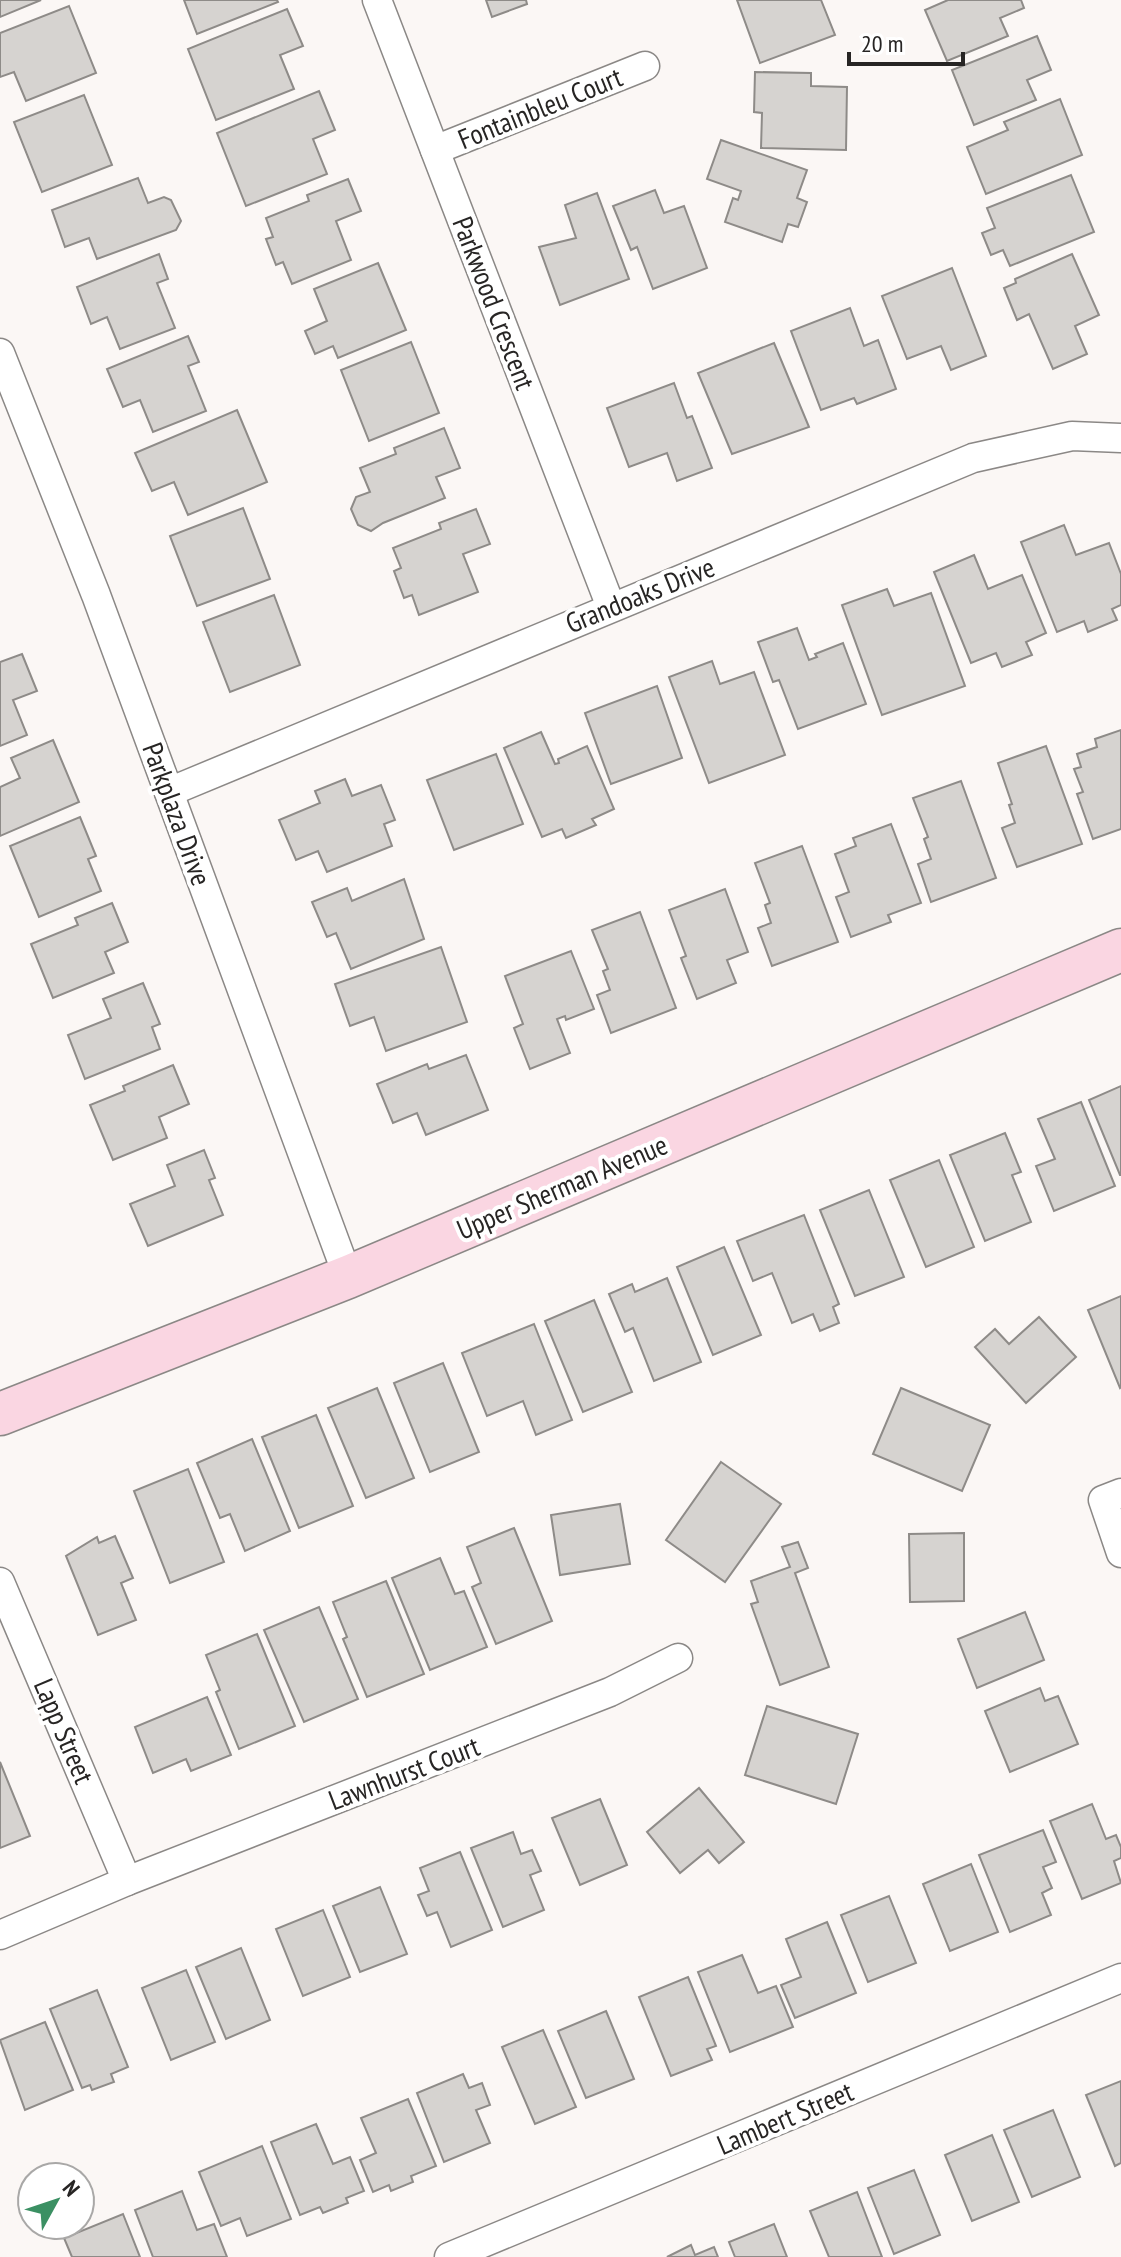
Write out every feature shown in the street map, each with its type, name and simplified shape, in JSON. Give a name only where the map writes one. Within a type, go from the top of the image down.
[{"type":"main road","name":"Upper Sherman Avenue","points":[[0,1414],[348,1277],[1121,950]]},
{"type":"street","name":"Parkwood Crescent","points":[[377,0],[611,607]]},
{"type":"street","name":"Fontainbleu Court","points":[[435,150],[645,66]]},
{"type":"street","name":"Parkplaza Drive","points":[[2,364],[169,792],[348,1277]]},
{"type":"street","name":"Grandoaks Drive","points":[[169,792],[973,458],[1072,436],[1121,438]]},
{"type":"street","points":[[1121,1493],[1103,1500],[1121,1553]]},
{"type":"street","name":"Lapp Street","points":[[0,1582],[127,1881]]},
{"type":"street","name":"Lawnhurst Court","points":[[0,1935],[127,1881],[610,1692],[678,1658]]},
{"type":"street","name":"Lambert Street","points":[[449,2257],[1121,1978]]},
{"type":"building","points":[[0,0],[41,0],[0,17]]},
{"type":"building","points":[[184,0],[277,0],[278,2],[197,34]]},
{"type":"building","points":[[486,0],[526,0],[527,4],[492,17]]},
{"type":"building","points":[[737,0],[821,0],[835,35],[760,63]]},
{"type":"building","points":[[948,0],[1021,0],[1024,8],[1000,18],[1008,36],[947,61],[925,10]]},
{"type":"building","points":[[69,6],[96,73],[26,101],[14,72],[0,77],[0,33]]},
{"type":"building","points":[[287,9],[303,46],[280,55],[294,89],[216,120],[188,49]]},
{"type":"building","points":[[1037,36],[1051,70],[1027,80],[1036,100],[974,125],[952,70]]},
{"type":"building","points":[[755,72],[811,73],[811,86],[847,87],[846,150],[761,148],[762,113],[754,112]]},
{"type":"building","points":[[319,91],[335,130],[313,139],[327,174],[246,206],[217,133]]},
{"type":"building","points":[[84,95],[112,165],[42,192],[14,122]]},
{"type":"building","points":[[1060,99],[1082,155],[986,194],[967,147],[1008,130],[1004,122]]},
{"type":"building","points":[[721,140],[807,170],[797,198],[807,202],[798,227],[788,224],[782,242],[725,222],[733,198],[738,200],[741,191],[707,179]]},
{"type":"building","points":[[1071,175],[1094,232],[1010,266],[1003,250],[991,255],[982,233],[995,228],[987,208]]},
{"type":"building","points":[[138,178],[148,203],[164,197],[171,200],[181,221],[176,230],[97,259],[89,238],[65,247],[52,210]]},
{"type":"building","points":[[348,179],[361,211],[336,221],[351,260],[292,284],[283,262],[276,265],[266,239],[273,237],[266,218],[309,201],[307,195]]},
{"type":"building","points":[[655,190],[664,213],[684,206],[707,268],[653,289],[637,247],[631,250],[613,206]]},
{"type":"building","points":[[597,193],[629,279],[560,305],[539,247],[576,238],[565,205]]},
{"type":"building","points":[[159,254],[168,279],[157,283],[175,328],[120,349],[107,317],[91,324],[77,287]]},
{"type":"building","points":[[1072,254],[1099,315],[1075,326],[1087,354],[1053,369],[1029,314],[1017,320],[1004,288],[1016,283],[1015,279]]},
{"type":"building","points":[[378,263],[406,330],[338,358],[333,346],[315,354],[305,331],[327,321],[314,289]]},
{"type":"building","points":[[952,268],[986,356],[951,370],[941,346],[907,359],[882,296]]},
{"type":"building","points":[[850,308],[864,346],[878,340],[896,389],[857,404],[854,398],[821,410],[791,331]]},
{"type":"building","points":[[188,336],[199,362],[188,366],[206,411],[153,432],[140,400],[123,407],[107,369]]},
{"type":"building","points":[[411,342],[439,413],[369,441],[341,370]]},
{"type":"building","points":[[774,343],[809,427],[732,454],[698,373]]},
{"type":"building","points":[[674,383],[687,418],[692,416],[712,468],[677,481],[667,453],[629,467],[607,408]]},
{"type":"building","points":[[237,410],[267,482],[188,515],[174,482],[152,491],[135,453]]},
{"type":"building","points":[[444,428],[460,468],[436,477],[445,498],[383,523],[371,531],[358,525],[351,509],[356,497],[370,492],[360,468],[396,454],[394,448]]},
{"type":"building","points":[[243,508],[270,579],[197,606],[170,536]]},
{"type":"building","points":[[476,509],[490,544],[463,554],[478,592],[419,615],[412,595],[404,598],[394,571],[401,568],[393,548],[441,529],[439,523]]},
{"type":"building","points":[[1064,525],[1076,555],[1109,543],[1121,574],[1121,605],[1112,609],[1117,620],[1088,632],[1084,621],[1057,632],[1021,542]]},
{"type":"building","points":[[974,555],[988,589],[1022,575],[1046,633],[1026,642],[1032,655],[1002,667],[996,653],[971,663],[934,572]]},
{"type":"building","points":[[887,589],[894,606],[931,593],[965,686],[882,715],[842,605]]},
{"type":"building","points":[[274,595],[300,665],[230,692],[203,622]]},
{"type":"building","points":[[797,628],[809,660],[817,657],[815,654],[843,643],[866,704],[798,729],[779,680],[773,682],[758,642]]},
{"type":"building","points":[[22,654],[37,691],[13,700],[27,735],[0,746],[0,662]]},
{"type":"building","points":[[712,661],[720,684],[754,672],[785,755],[709,783],[669,677]]},
{"type":"building","points":[[657,686],[682,758],[611,784],[585,713]]},
{"type":"building","points":[[1121,730],[1121,829],[1093,839],[1077,794],[1083,792],[1074,769],[1081,767],[1077,754],[1097,747],[1095,739]]},
{"type":"building","points":[[541,732],[555,764],[559,763],[558,759],[587,746],[614,809],[592,819],[596,825],[566,838],[562,829],[542,837],[504,748]]},
{"type":"building","points":[[53,740],[79,802],[0,836],[0,787],[20,778],[11,758]]},
{"type":"building","points":[[1046,746],[1082,844],[1017,867],[1002,828],[1015,823],[998,763]]},
{"type":"building","points":[[496,754],[523,824],[454,850],[427,780]]},
{"type":"building","points":[[345,779],[352,796],[381,785],[395,820],[384,824],[392,846],[327,872],[318,851],[296,860],[279,820],[320,803],[315,791]]},
{"type":"building","points":[[961,781],[996,878],[931,902],[918,864],[931,859],[924,839],[928,837],[913,798]]},
{"type":"building","points":[[80,817],[96,856],[88,859],[101,891],[39,917],[10,846]]},
{"type":"building","points":[[891,824],[921,903],[888,915],[891,922],[851,937],[836,897],[849,892],[835,854],[856,846],[853,838]]},
{"type":"building","points":[[802,846],[838,942],[772,966],[758,928],[771,923],[765,905],[770,903],[755,863]]},
{"type":"building","points":[[404,879],[424,939],[351,969],[336,933],[327,937],[312,902],[347,888],[352,901]]},
{"type":"building","points":[[725,889],[748,952],[727,960],[736,983],[697,999],[681,958],[686,956],[669,910]]},
{"type":"building","points":[[112,903],[128,942],[105,952],[114,973],[53,998],[31,944],[78,925],[75,918]]},
{"type":"building","points":[[640,912],[676,1008],[611,1033],[597,995],[610,990],[603,971],[608,969],[592,930]]},
{"type":"building","points":[[441,947],[467,1022],[386,1051],[374,1017],[350,1026],[335,984]]},
{"type":"building","points":[[571,951],[594,1009],[566,1020],[565,1016],[557,1019],[570,1053],[530,1069],[514,1028],[523,1024],[505,976]]},
{"type":"building","points":[[143,983],[160,1024],[152,1027],[160,1049],[85,1079],[68,1035],[111,1018],[103,999]]},
{"type":"building","points":[[466,1055],[488,1110],[426,1135],[417,1113],[393,1123],[377,1084],[427,1064],[429,1069]]},
{"type":"building","points":[[173,1065],[189,1104],[159,1117],[167,1138],[113,1160],[90,1105],[125,1091],[123,1086]]},
{"type":"building","points":[[1121,1086],[1121,1175],[1120,1175],[1089,1100]]},
{"type":"building","points":[[1081,1102],[1115,1186],[1054,1211],[1036,1166],[1055,1159],[1038,1119]]},
{"type":"building","points":[[1005,1133],[1021,1172],[1012,1175],[1031,1222],[985,1241],[950,1155]]},
{"type":"building","points":[[204,1150],[215,1178],[209,1180],[223,1215],[148,1246],[130,1204],[175,1186],[167,1165]]},
{"type":"building","points":[[939,1160],[974,1247],[926,1267],[890,1180]]},
{"type":"building","points":[[869,1190],[904,1277],[855,1296],[820,1210]]},
{"type":"building","points":[[804,1215],[839,1304],[833,1307],[839,1323],[820,1331],[813,1314],[792,1323],[772,1273],[753,1281],[737,1241]]},
{"type":"building","points":[[724,1247],[761,1335],[713,1355],[677,1267]]},
{"type":"building","points":[[667,1278],[701,1362],[654,1381],[633,1328],[625,1332],[609,1294],[632,1284],[635,1292]]},
{"type":"building","points":[[1121,1296],[1121,1387],[1120,1388],[1088,1310]]},
{"type":"building","points":[[594,1300],[632,1392],[583,1412],[545,1321]]},
{"type":"building","points":[[1039,1317],[1076,1357],[1026,1403],[975,1347],[995,1329],[1009,1344]]},
{"type":"building","points":[[534,1324],[572,1420],[536,1435],[523,1401],[487,1416],[462,1353]]},
{"type":"building","points":[[443,1363],[479,1452],[430,1472],[394,1383]]},
{"type":"building","points":[[377,1388],[414,1478],[366,1498],[328,1408]]},
{"type":"building","points":[[901,1388],[990,1425],[962,1491],[873,1454]]},
{"type":"building","points":[[316,1415],[353,1506],[299,1528],[262,1437]]},
{"type":"building","points":[[252,1439],[290,1531],[245,1551],[230,1514],[220,1518],[197,1463]]},
{"type":"building","points":[[721,1462],[781,1504],[725,1582],[666,1540]]},
{"type":"building","points":[[188,1469],[224,1562],[170,1583],[134,1491]]},
{"type":"building","points":[[620,1504],[630,1564],[560,1575],[551,1515]]},
{"type":"building","points":[[514,1528],[552,1621],[496,1644],[472,1587],[481,1583],[467,1547]]},
{"type":"building","points":[[964,1533],[964,1601],[910,1602],[909,1534]]},
{"type":"building","points":[[115,1536],[133,1578],[121,1583],[136,1620],[98,1635],[66,1556],[97,1537],[99,1543]]},
{"type":"building","points":[[798,1542],[808,1568],[795,1573],[829,1667],[780,1685],[751,1604],[758,1602],[751,1581],[790,1567],[782,1547]]},
{"type":"building","points":[[440,1558],[455,1594],[464,1591],[487,1647],[430,1670],[392,1578]]},
{"type":"building","points":[[386,1581],[424,1674],[367,1697],[343,1639],[347,1637],[333,1602]]},
{"type":"building","points":[[319,1607],[358,1699],[304,1722],[264,1630]]},
{"type":"building","points":[[1025,1612],[1044,1660],[977,1688],[958,1639]]},
{"type":"building","points":[[257,1634],[295,1726],[239,1749],[216,1692],[220,1690],[206,1655]]},
{"type":"building","points":[[1040,1688],[1045,1701],[1058,1696],[1078,1744],[1010,1772],[985,1711]]},
{"type":"building","points":[[207,1697],[231,1755],[191,1771],[186,1759],[153,1773],[135,1727]]},
{"type":"building","points":[[767,1706],[858,1734],[836,1804],[745,1775]]},
{"type":"building","points":[[0,1762],[30,1836],[0,1848]]},
{"type":"building","points":[[699,1788],[744,1842],[719,1863],[708,1850],[680,1873],[647,1832]]},
{"type":"building","points":[[600,1799],[627,1865],[580,1885],[552,1818]]},
{"type":"building","points":[[1092,1804],[1106,1839],[1116,1835],[1121,1847],[1121,1858],[1114,1861],[1121,1883],[1082,1899],[1050,1821]]},
{"type":"building","points":[[1043,1830],[1056,1862],[1043,1867],[1052,1888],[1042,1893],[1051,1915],[1010,1932],[979,1855]]},
{"type":"building","points":[[513,1832],[521,1854],[532,1850],[541,1871],[530,1875],[544,1910],[503,1927],[471,1848]]},
{"type":"building","points":[[460,1852],[492,1930],[451,1947],[437,1912],[427,1916],[418,1895],[429,1891],[420,1868]]},
{"type":"building","points":[[971,1864],[998,1932],[950,1951],[923,1884]]},
{"type":"building","points":[[380,1887],[407,1954],[360,1972],[333,1906]]},
{"type":"building","points":[[889,1896],[916,1963],[868,1982],[841,1915]]},
{"type":"building","points":[[323,1910],[350,1977],[303,1996],[276,1929]]},
{"type":"building","points":[[827,1922],[856,1993],[795,2018],[781,1985],[801,1977],[786,1939]]},
{"type":"building","points":[[241,1948],[270,2020],[226,2039],[196,1967]]},
{"type":"building","points":[[742,1955],[758,1993],[776,1986],[793,2027],[730,2052],[698,1972]]},
{"type":"building","points":[[186,1970],[215,2042],[171,2060],[142,1988]]},
{"type":"building","points":[[688,1977],[716,2046],[707,2049],[712,2060],[671,2076],[639,1997]]},
{"type":"building","points":[[97,1990],[128,2067],[111,2074],[114,2082],[92,2090],[90,2085],[82,2088],[50,2009]]},
{"type":"building","points":[[606,2011],[634,2079],[586,2098],[558,2031]]},
{"type":"building","points":[[45,2022],[73,2090],[25,2110],[0,2040]]},
{"type":"building","points":[[543,2030],[576,2107],[535,2124],[502,2047]]},
{"type":"building","points":[[463,2074],[469,2088],[482,2083],[490,2105],[476,2110],[490,2143],[444,2162],[417,2093]]},
{"type":"building","points":[[1121,2081],[1121,2163],[1115,2166],[1086,2095]]},
{"type":"building","points":[[408,2099],[436,2166],[411,2176],[413,2182],[391,2191],[389,2185],[373,2192],[360,2160],[376,2153],[361,2118]]},
{"type":"building","points":[[1053,2110],[1080,2177],[1032,2197],[1004,2130]]},
{"type":"building","points":[[316,2124],[333,2164],[350,2157],[364,2191],[346,2198],[348,2203],[323,2213],[320,2207],[300,2215],[271,2142]]},
{"type":"building","points":[[992,2135],[1019,2202],[972,2221],[945,2155]]},
{"type":"building","points":[[262,2146],[291,2219],[247,2236],[240,2218],[221,2226],[199,2172]]},
{"type":"building","points":[[914,2170],[940,2235],[894,2254],[868,2188]]},
{"type":"building","points":[[182,2191],[197,2230],[214,2224],[227,2257],[153,2257],[135,2210]]},
{"type":"building","points":[[857,2192],[882,2257],[829,2257],[810,2211]]},
{"type":"building","points":[[123,2214],[140,2257],[72,2257],[65,2241],[96,2241],[96,2225]]},
{"type":"building","points":[[774,2224],[787,2257],[735,2257],[729,2242]]},
{"type":"building","points":[[691,2245],[695,2255],[714,2247],[718,2257],[667,2257]]}]
